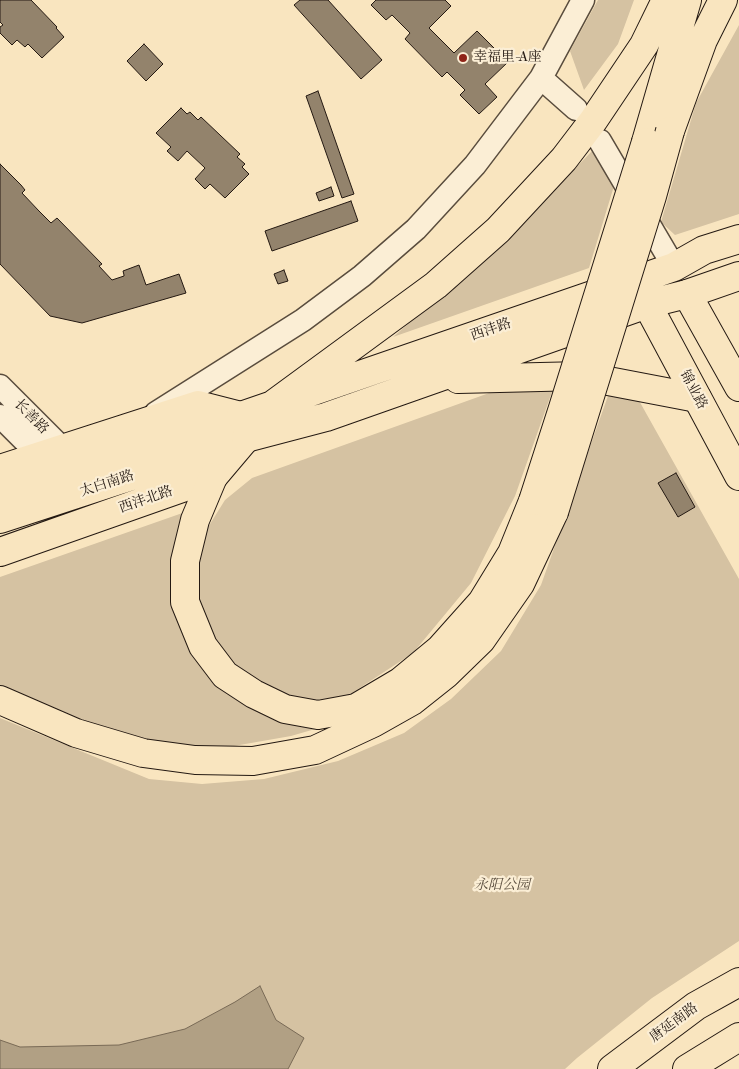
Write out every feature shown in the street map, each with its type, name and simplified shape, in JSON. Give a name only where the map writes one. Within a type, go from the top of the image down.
[{"type":"main road","points":[[271,406],[436,285],[498,230],[564,159],[593,121],[644,45],[666,0]]},
{"type":"main road","points":[[244,427],[213,477],[195,520],[185,561],[185,602],[203,646],[225,675],[254,694],[285,710],[318,715],[356,708],[400,682],[440,649],[482,602],[512,553],[544,507],[564,408],[646,142],[687,0]]},
{"type":"main road","points":[[0,700],[76,733],[143,753],[195,760],[253,761],[315,750],[373,723],[412,701],[446,674],[481,640],[520,584],[544,507],[652,196],[670,131],[703,40],[723,0]]},
{"type":"main road","name":"西沣路","points":[[244,427],[271,406],[674,267],[704,250],[739,239]]},
{"type":"main road","name":"西沣路","points":[[244,427],[326,417],[647,304],[687,294],[739,276]]},
{"type":"main road","points":[[687,294],[739,387]]},
{"type":"main road","name":"锦业路","points":[[647,304],[739,476]]},
{"type":"main road","points":[[434,379],[582,376],[697,398]]},
{"type":"main road","points":[[0,468],[198,405],[244,427]]},
{"type":"main road","points":[[209,438],[244,427]]},
{"type":"main road","name":"太白南路","points":[[0,494],[209,438]]},
{"type":"main road","name":"太白南路","points":[[0,519],[209,438]]},
{"type":"main road","name":"西沣北路","points":[[0,552],[213,477]]},
{"type":"main road","name":"唐延南路","points":[[612,1069],[696,1006],[739,982]]},
{"type":"main road","points":[[687,1069],[739,1037]]},
{"type":"street","points":[[139,424],[303,320],[362,276],[416,230],[475,165],[541,78],[583,0]]},
{"type":"street","points":[[541,78],[576,109]]},
{"type":"street","points":[[600,141],[674,267]]},
{"type":"street","name":"长善路","points":[[0,386],[51,452]]},
{"type":"street","name":"长善路","points":[[0,416],[51,452]]},
{"type":"green space","points":[[598,0],[634,0],[618,44],[584,90],[570,51]]},
{"type":"green space","points":[[739,25],[739,214],[675,235],[661,222],[696,103]]},
{"type":"green space","points":[[593,150],[614,186],[589,268],[393,337],[511,235]]},
{"type":"green space","points":[[553,389],[515,496],[471,583],[413,653],[346,697],[298,701],[258,684],[221,653],[200,612],[194,570],[205,532],[225,500],[252,478],[492,392]]},
{"type":"green space","name":"永阳公园","points":[[609,393],[637,397],[739,579],[739,941],[652,998],[565,1069],[0,1069],[0,718],[149,779],[202,784],[264,779],[338,761],[404,733],[451,699],[501,651],[541,585]]},
{"type":"green space","points":[[191,510],[175,546],[217,679],[329,725],[291,736],[228,747],[141,744],[0,688],[0,577]]},
{"type":"shaded area","points":[[260,986],[276,1020],[304,1038],[288,1069],[0,1069],[0,1040],[20,1047],[119,1045],[185,1029]]},
{"type":"building","points":[[0,0],[31,0],[64,37],[42,58],[28,44],[25,47],[17,40],[12,45],[0,33],[0,27],[3,25],[0,22]]},
{"type":"building","points":[[300,0],[328,0],[382,60],[361,79],[294,5]]},
{"type":"building","name":"幸福里-A座","points":[[376,0],[445,0],[451,6],[429,28],[454,53],[477,31],[508,62],[485,84],[497,97],[479,114],[460,95],[465,90],[447,72],[442,77],[405,39],[410,33],[392,15],[386,20],[371,5]]},
{"type":"building","points":[[144,44],[163,64],[146,81],[127,61]]},
{"type":"building","points":[[318,91],[354,194],[342,198],[306,96]]},
{"type":"building","points":[[181,108],[187,114],[190,112],[198,120],[201,117],[240,154],[237,157],[245,164],[242,167],[249,174],[225,198],[210,184],[205,189],[195,179],[205,168],[187,151],[178,161],[167,151],[171,147],[156,133]]},
{"type":"building","points":[[0,164],[21,185],[25,190],[22,193],[39,211],[51,223],[57,218],[102,264],[99,266],[112,280],[124,276],[123,271],[139,265],[146,285],[179,274],[186,293],[82,323],[50,316],[0,264]]},
{"type":"building","points":[[331,187],[334,196],[319,201],[316,193]]},
{"type":"building","points":[[351,201],[358,221],[272,251],[265,231]]},
{"type":"building","points":[[284,270],[288,281],[278,284],[274,274]]},
{"type":"building","points":[[676,473],[695,507],[678,517],[658,483]]},
{"type":"place","name":"幸福里-A座","points":[[463,58]]}]
